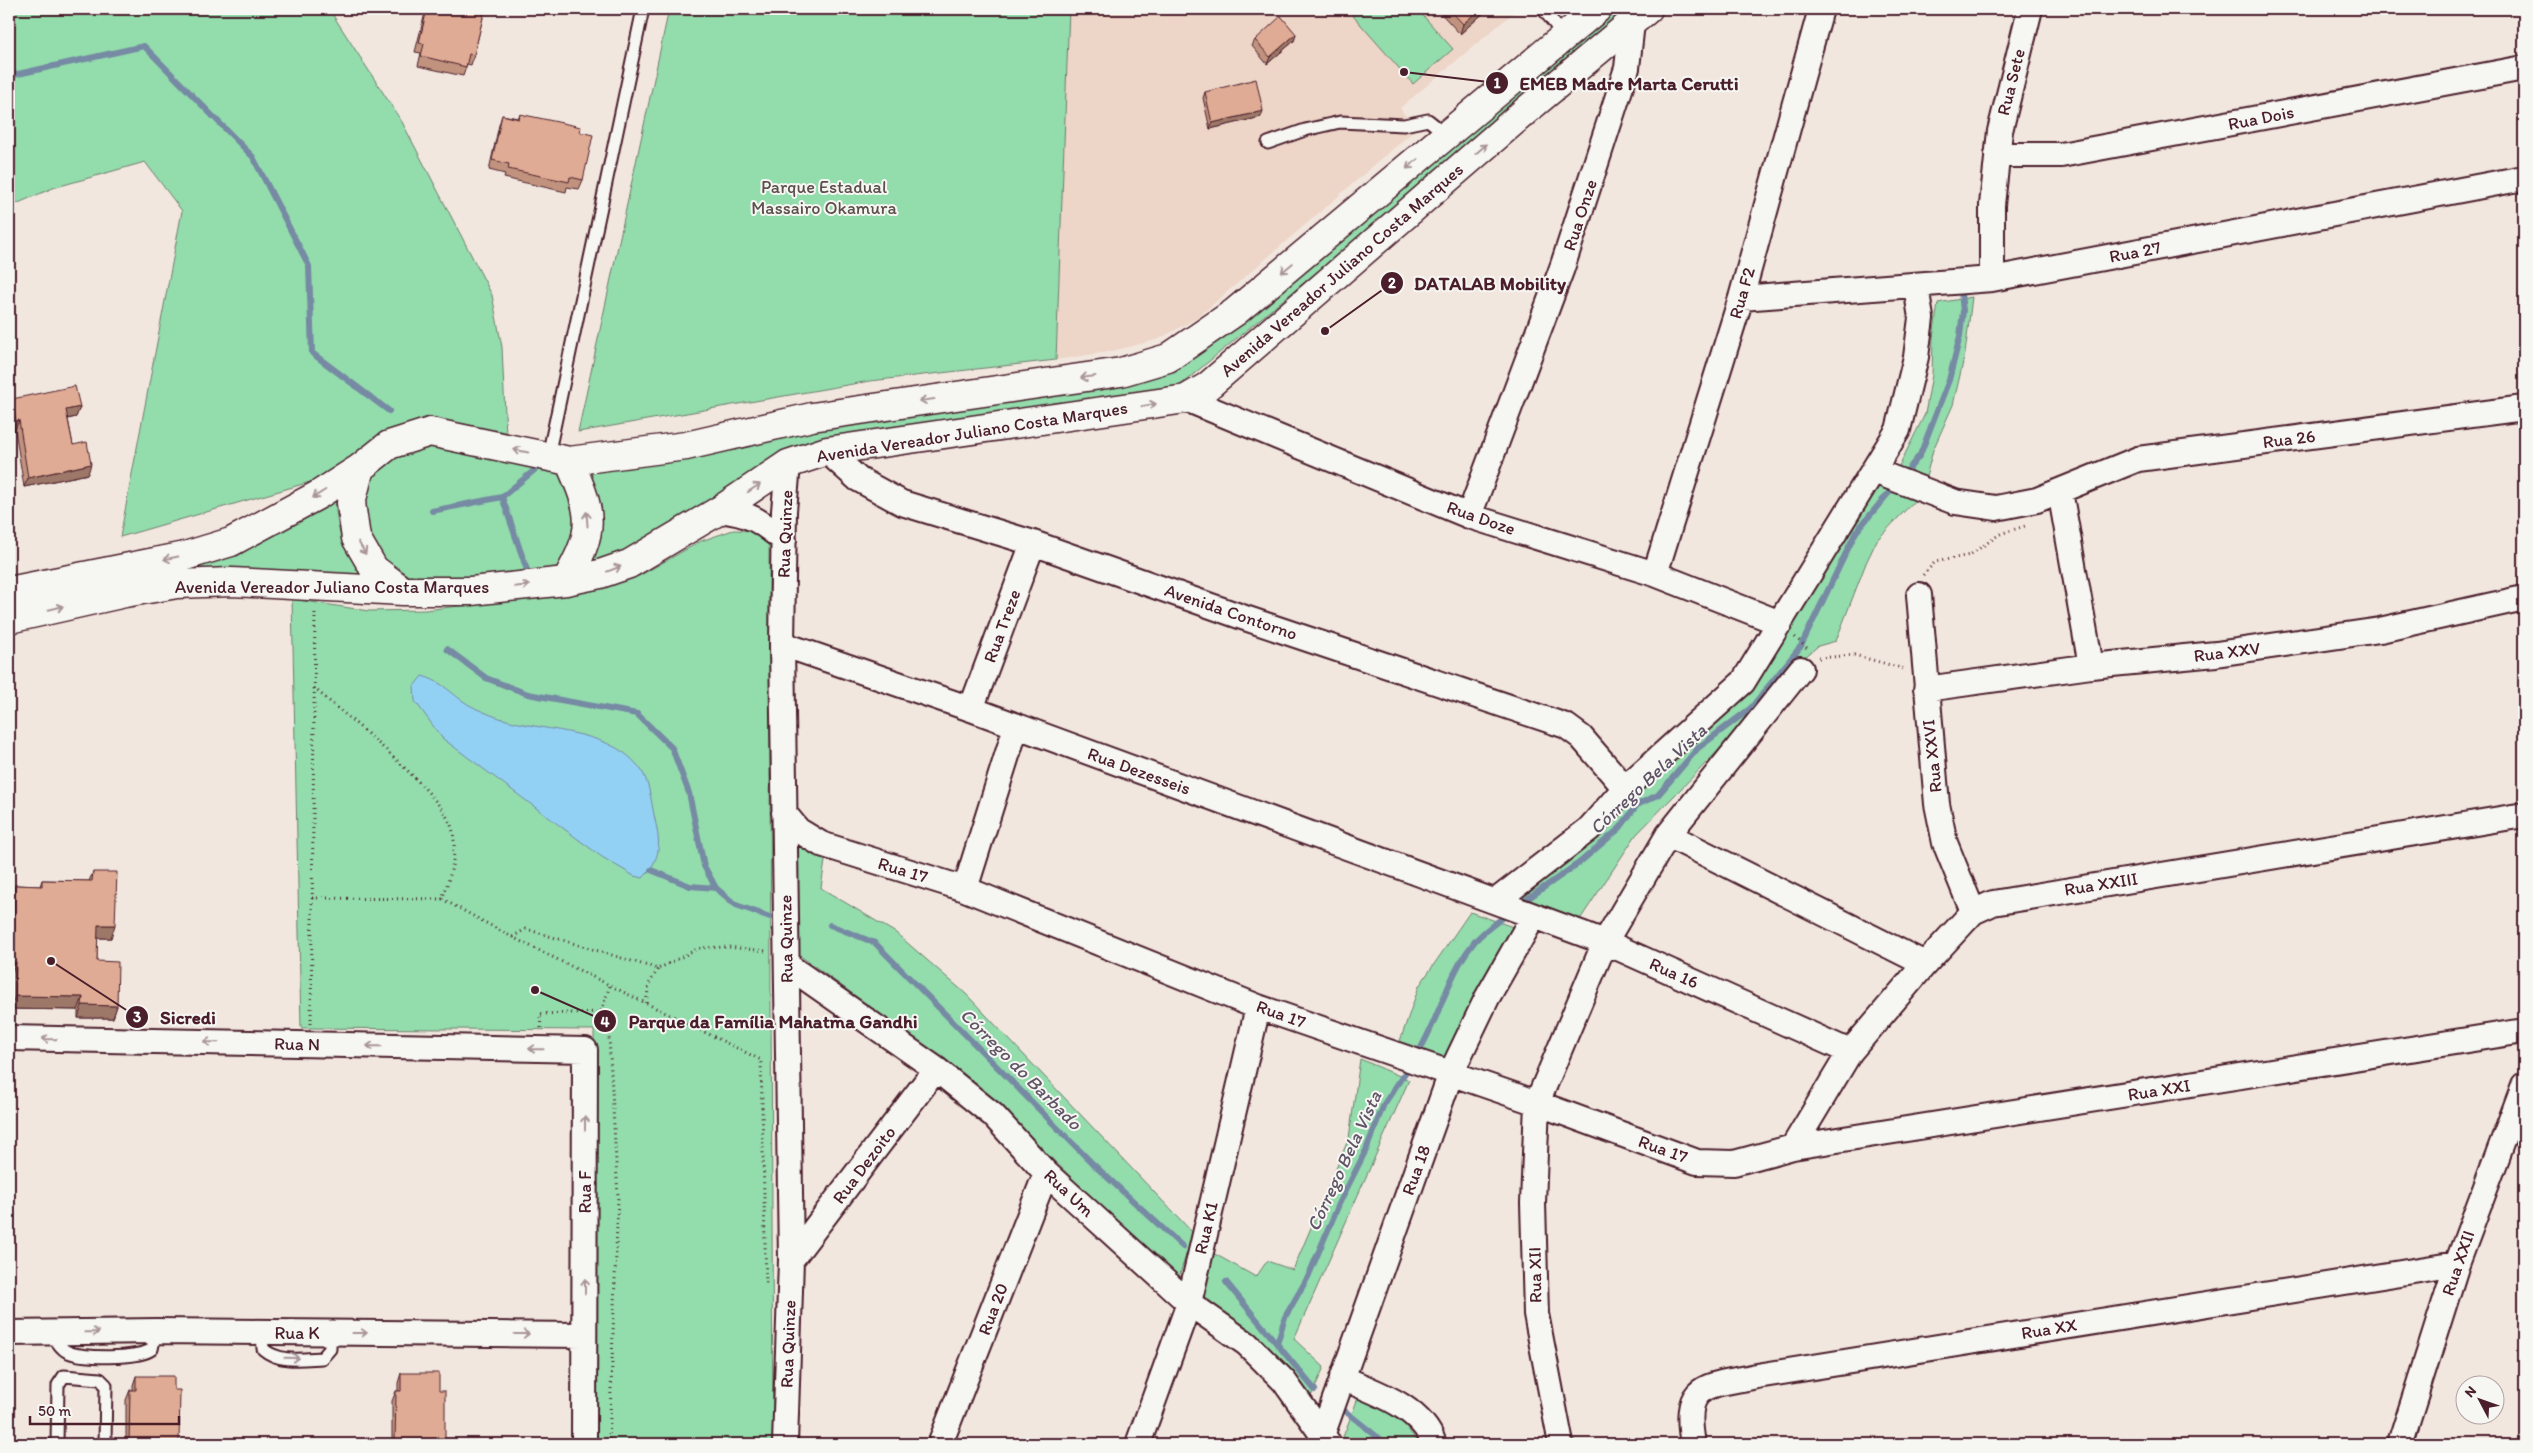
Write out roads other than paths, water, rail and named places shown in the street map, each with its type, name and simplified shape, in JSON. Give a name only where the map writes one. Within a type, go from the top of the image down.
[{"type":"main road","name":"Avenida Vereador Juliano Costa Marques","points":[[9,591],[185,556],[231,542],[318,495],[360,468],[389,445],[430,432],[558,459],[686,446],[812,417],[1121,372],[1168,358],[1236,312],[1597,9]]},
{"type":"main road","name":"Avenida Vereador Juliano Costa Marques","points":[[9,619],[124,593],[177,584],[232,582],[403,591],[472,591],[566,581],[600,574],[628,564],[720,510],[788,464],[827,451],[1186,399],[1208,386],[1529,108],[1640,16]]},
{"type":"main road","points":[[558,459],[585,496],[588,525],[582,553],[566,581]]},
{"type":"main road","points":[[360,468],[351,503],[356,538],[374,569],[403,591]]},
{"type":"street","name":"Rua F2","points":[[1655,574],[1741,298],[1821,9]]},
{"type":"street","name":"Rua Sete","points":[[1985,280],[2001,120],[2030,9]]},
{"type":"street","name":"Rua Onze","points":[[1470,516],[1562,268],[1627,68],[1640,16]]},
{"type":"street","name":"Rua Dois","points":[[1997,155],[2061,155],[2524,68]]},
{"type":"street","name":"Rua 27","points":[[1741,298],[1985,280],[2524,178]]},
{"type":"street","points":[[1498,902],[1589,829],[1624,788],[1743,682],[1786,629],[1880,473],[1898,430],[1913,366],[1920,318],[1916,286]]},
{"type":"street","name":"Rua Doze","points":[[1186,399],[1470,516],[1655,574],[1786,629]]},
{"type":"street","name":"Rua 26","points":[[1880,473],[1955,502],[1996,508],[2037,500],[2138,458],[2524,408]]},
{"type":"street","name":"Avenida Contorno","points":[[827,451],[858,479],[902,503],[1033,543],[1245,618],[1548,718],[1566,726],[1581,738],[1624,788]]},
{"type":"street","name":"Rua Quinze","points":[[785,1444],[791,1260],[782,644],[788,464]]},
{"type":"street","points":[[2060,491],[2091,666]]},
{"type":"street","points":[[720,510],[744,513],[761,521],[784,540]]},
{"type":"street","name":"Rua Treze","points":[[971,709],[1033,543]]},
{"type":"street","name":"Rua XXVI","points":[[1919,595],[1937,804],[1946,843],[1973,912]]},
{"type":"street","name":"Rua XXV","points":[[1926,682],[2216,654],[2380,630],[2524,598]]},
{"type":"street","name":"Rua Dezesseis","points":[[782,644],[971,709],[1498,902]]},
{"type":"street","points":[[1537,1103],[1605,942],[1668,835],[1807,661]]},
{"type":"street","points":[[965,889],[1016,727]]},
{"type":"street","name":"Rua 17","points":[[784,813],[798,830],[821,844],[965,889],[1258,1007],[1537,1103],[1697,1162],[1715,1164],[1734,1163],[1793,1147]]},
{"type":"street","name":"Rua XXIII","points":[[1793,1147],[1850,1052],[1925,964],[1973,912],[1993,903],[2013,898],[2524,815]]},
{"type":"street","points":[[1668,835],[1925,964]]},
{"type":"street","name":"Rua 16","points":[[1498,902],[1605,942],[1850,1052]]},
{"type":"street","name":"Rua 18","points":[[1324,1441],[1342,1378],[1451,1073],[1486,998],[1530,915]]},
{"type":"street","name":"Rua Um","points":[[787,965],[936,1069],[993,1115],[1046,1173],[1189,1303],[1254,1350],[1284,1381],[1324,1441]]},
{"type":"street","name":"Rua K1","points":[[1138,1444],[1189,1303],[1258,1007]]},
{"type":"street","name":"Rua XXI","points":[[1793,1147],[2524,1031]]},
{"type":"street","name":"Rua N","points":[[9,1038],[585,1050]]},
{"type":"street","name":"Rua F","points":[[584,1444],[585,1050]]},
{"type":"street","name":"Rua Dezoito","points":[[791,1260],[936,1069]]},
{"type":"street","name":"Rua XXII","points":[[2400,1444],[2457,1264],[2524,1085]]},
{"type":"street","name":"Rua XII","points":[[1537,1103],[1533,1203],[1536,1314],[1561,1444]]},
{"type":"street","name":"Rua 20","points":[[940,1444],[1046,1173]]},
{"type":"street","name":"Rua XX","points":[[1693,1444],[1690,1409],[1694,1397],[1703,1388],[1757,1376],[2457,1264]]},
{"type":"street","name":"Rua K","points":[[9,1333],[156,1331],[584,1335]]},
{"type":"street","points":[[1342,1378],[1396,1401],[1410,1412],[1432,1437],[1434,1444]]},
{"type":"lane","points":[[558,459],[643,9]]},
{"type":"lane","points":[[1543,9],[1564,36]]},
{"type":"lane","points":[[1268,143],[1305,130],[1340,122],[1404,125],[1428,120],[1447,134]]},
{"type":"lane","points":[[51,1332],[66,1351],[80,1355],[136,1356],[152,1349],[156,1331]]},
{"type":"lane","points":[[80,1355],[80,1377]]},
{"type":"lane","points":[[57,1444],[58,1384],[64,1376],[100,1380],[106,1385],[106,1444]]},
{"type":"water","points":[[422,676],[438,682],[467,704],[491,715],[509,721],[590,737],[609,744],[625,754],[639,767],[645,777],[658,833],[657,856],[643,878],[634,876],[602,857],[442,738],[415,701],[414,686]]},
{"type":"waterway","name":"Córrego do Barbado","points":[[9,76],[144,46],[253,157],[309,266],[312,353],[389,411]]},
{"type":"waterway","name":"Córrego Bela Vista","points":[[1903,476],[1920,455],[1949,380],[1960,336],[1963,311],[1961,293]]},
{"type":"waterway","points":[[528,573],[502,497],[537,468]]},
{"type":"waterway","name":"Córrego Bela Vista","points":[[1520,904],[1579,863],[1620,828],[1637,805],[1658,795],[1698,748],[1751,708],[1801,646],[1856,532],[1896,484]]},
{"type":"waterway","points":[[432,511],[502,497]]},
{"type":"waterway","name":"Córrego do Barbado","points":[[447,649],[486,678],[528,694],[637,714],[672,748],[689,793],[704,866],[716,888],[736,905],[770,917]]},
{"type":"waterway","points":[[651,870],[690,886],[716,888]]},
{"type":"waterway","name":"Córrego Bela Vista","points":[[1416,1056],[1431,1029],[1449,985],[1463,958],[1480,936],[1510,912]]},
{"type":"waterway","name":"Córrego do Barbado","points":[[830,925],[875,943],[1093,1164],[1183,1247]]},
{"type":"waterway","name":"Córrego Bela Vista","points":[[1277,1344],[1285,1317],[1308,1277],[1339,1204],[1366,1150],[1384,1104],[1411,1064]]},
{"type":"waterway","name":"Córrego do Barbado","points":[[1226,1282],[1315,1390]]},
{"type":"waterway","name":"Córrego do Barbado","points":[[1340,1407],[1380,1439],[1383,1444]]},
{"type":"place","name":"EMEB Madre Marta Cerutti","points":[[1404,72]]},
{"type":"place","name":"DATALAB Mobility","points":[[1325,331]]},
{"type":"place","name":"Sicredi","points":[[51,961]]},
{"type":"place","name":"Parque da Família Mahatma Gandhi","points":[[535,990]]},
{"type":"park label","name":"Parque Estadual Massairo Okamura","points":[[824,197]]}]
